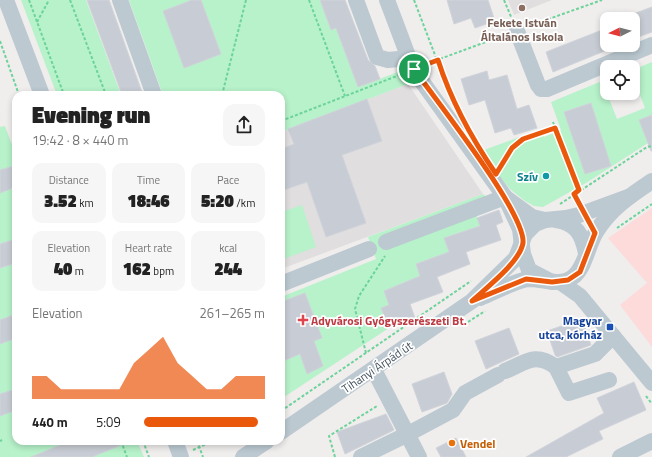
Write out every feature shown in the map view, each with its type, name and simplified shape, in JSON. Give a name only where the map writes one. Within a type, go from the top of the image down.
[{"type":"street","points":[[6,0],[40,91]]},
{"type":"street","points":[[120,0],[153,91]]},
{"type":"street","points":[[356,0],[377,57],[411,64]]},
{"type":"street","points":[[387,0],[411,64],[505,197],[520,228],[523,242],[523,254],[529,270],[556,282],[580,296],[652,383]]},
{"type":"street","points":[[516,31],[541,89],[547,89],[652,45]]},
{"type":"street","name":"Tihanyi Árpád út","points":[[580,272],[586,253],[595,233],[605,218],[628,197],[652,181]]},
{"type":"street","points":[[505,197],[532,217],[552,216],[576,228],[583,240],[586,253]]},
{"type":"street","points":[[391,240],[505,197]]},
{"type":"street","name":"Tihanyi Árpád út","points":[[285,429],[374,370],[472,301],[516,258],[530,227],[552,216],[584,213],[628,197]]},
{"type":"street","points":[[285,282],[369,249]]},
{"type":"street","points":[[556,282],[568,280],[580,272],[585,294],[601,320]]},
{"type":"street","name":"Tihanyi Árpád út","points":[[472,301],[526,279],[556,282]]},
{"type":"street","points":[[556,367],[595,354],[613,336]]},
{"type":"street","points":[[361,457],[453,410],[465,393],[502,373],[537,358],[546,360],[556,367],[569,393],[609,380]]},
{"type":"street","points":[[374,370],[406,435],[419,457]]},
{"type":"street","points":[[620,457],[652,441]]},
{"type":"street","points":[[176,445],[181,457]]},
{"type":"street","points":[[243,457],[261,445]]},
{"type":"path","points":[[28,0],[63,91]]},
{"type":"path","points":[[37,22],[49,0]]},
{"type":"path","points":[[70,0],[104,91]]},
{"type":"path","points":[[223,91],[246,0]]},
{"type":"path","points":[[309,0],[345,96]]},
{"type":"path","points":[[414,0],[443,76],[459,109]]},
{"type":"path","points":[[504,0],[516,31]]},
{"type":"path","points":[[285,119],[345,96],[411,64],[438,60],[602,0]]},
{"type":"path","points":[[0,41],[18,91]]},
{"type":"path","points":[[552,216],[579,190],[553,122]]},
{"type":"path","points":[[500,168],[512,148],[523,139],[555,128]]},
{"type":"path","points":[[574,195],[647,147],[652,146]]},
{"type":"path","points":[[574,195],[584,213]]},
{"type":"path","points":[[613,231],[652,204]]},
{"type":"path","points":[[366,353],[355,309],[359,296],[391,240]]},
{"type":"path","points":[[285,408],[475,279]]},
{"type":"path","points":[[334,457],[329,436],[388,399]]},
{"type":"path","points":[[122,445],[127,457]]},
{"type":"path","points":[[144,445],[148,457]]},
{"type":"path","points":[[203,457],[199,447],[204,445]]},
{"type":"shaded area","name":"Fekete István Általános Iskola","points":[[508,0],[552,0],[514,15]]},
{"type":"shaded area","points":[[408,84],[483,194],[285,268],[285,130]]},
{"type":"shaded area","points":[[652,208],[652,347],[620,305],[647,283],[608,238]]},
{"type":"green space","points":[[21,0],[86,0],[120,91],[55,91]]},
{"type":"green space","points":[[129,0],[320,0],[331,30],[336,28],[358,87],[398,72],[408,84],[285,130],[285,91],[162,91]]},
{"type":"green space","points":[[652,62],[652,115],[648,143],[586,183],[543,207],[534,206],[525,201],[510,189],[495,171],[484,150],[541,129],[544,137],[561,130],[551,102],[600,82],[600,100],[610,100],[617,119],[645,108],[640,95],[640,67]]},
{"type":"green space","points":[[5,126],[12,145],[12,445],[139,445],[144,457],[0,457],[0,127]]},
{"type":"green space","points":[[483,194],[498,207],[476,214],[480,226],[444,238],[449,252],[416,264],[420,276],[384,291],[389,305],[381,308],[389,328],[285,396],[285,295],[376,259],[368,237]]},
{"type":"green space","points":[[302,205],[316,247],[285,259],[285,211]]},
{"type":"building","points":[[87,0],[109,0],[142,91],[121,91]]},
{"type":"building","points":[[192,0],[201,0],[221,54],[184,68],[163,11]]},
{"type":"building","points":[[320,0],[345,0],[368,60],[375,66],[380,79],[358,87],[336,28],[331,30]]},
{"type":"building","points":[[447,0],[488,0],[495,21],[475,28],[471,18],[454,24]]},
{"type":"building","points":[[652,7],[652,32],[640,36],[640,12],[638,12]]},
{"type":"building","points":[[600,31],[600,52],[602,52],[553,72],[546,52]]},
{"type":"building","points":[[487,71],[489,80],[507,75],[517,109],[529,105],[537,128],[514,135],[511,128],[495,133],[485,100],[469,105],[461,79]]},
{"type":"building","points":[[367,99],[382,141],[342,155],[366,223],[326,237],[307,182],[285,190],[285,147],[294,144],[288,129]]},
{"type":"building","points":[[591,103],[611,166],[585,174],[564,112]]},
{"type":"building","points":[[652,115],[652,151],[651,151],[639,120]]},
{"type":"building","points":[[12,167],[12,188],[0,193],[0,170]]},
{"type":"building","points":[[499,210],[503,222],[496,225],[501,240],[466,252],[470,264],[437,277],[443,292],[410,304],[415,318],[389,328],[381,308],[389,305],[384,291],[420,276],[416,264],[449,252],[444,238],[480,226],[477,218]]},
{"type":"building","points":[[12,240],[12,264],[0,268],[0,244]]},
{"type":"building","points":[[305,293],[322,338],[314,341],[323,366],[307,374],[300,354],[285,360],[285,300]]},
{"type":"building","points":[[12,316],[12,340],[0,344],[0,320]]},
{"type":"building","points":[[582,319],[591,345],[557,357],[547,331]]},
{"type":"building","points":[[509,328],[519,354],[486,369],[475,341]]},
{"type":"building","points":[[444,372],[452,394],[447,403],[422,412],[412,384]]},
{"type":"building","points":[[634,382],[646,410],[599,431],[603,439],[566,457],[526,457],[604,413],[597,398]]},
{"type":"building","points":[[12,390],[12,412],[0,416],[0,394]]},
{"type":"building","points":[[386,414],[394,430],[345,454],[337,432]]},
{"type":"building","name":"Vendel","points":[[456,438],[466,457],[441,457],[436,448]]},
{"type":"building","points":[[60,445],[121,445],[92,457],[31,457]]},
{"type":"place","name":"Fekete István Általános Iskola","points":[[522,8]]},
{"type":"place","name":"Szív","points":[[546,176]]},
{"type":"place","name":"Adyvárosi Gyógyszerészeti Bt.","points":[[303,320]]},
{"type":"place","name":"Magyar utca, kórház","points":[[610,327]]},
{"type":"place","name":"Vendel","points":[[452,443]]},
{"type":"route","points":[[438,60],[443,76],[474,142],[496,174],[512,148],[523,139],[555,128],[579,190],[574,194],[595,233],[586,253],[580,272],[574,277],[560,282],[526,279],[472,301],[516,258],[523,242],[521,232],[505,197],[493,178],[414,69],[438,60]]}]
